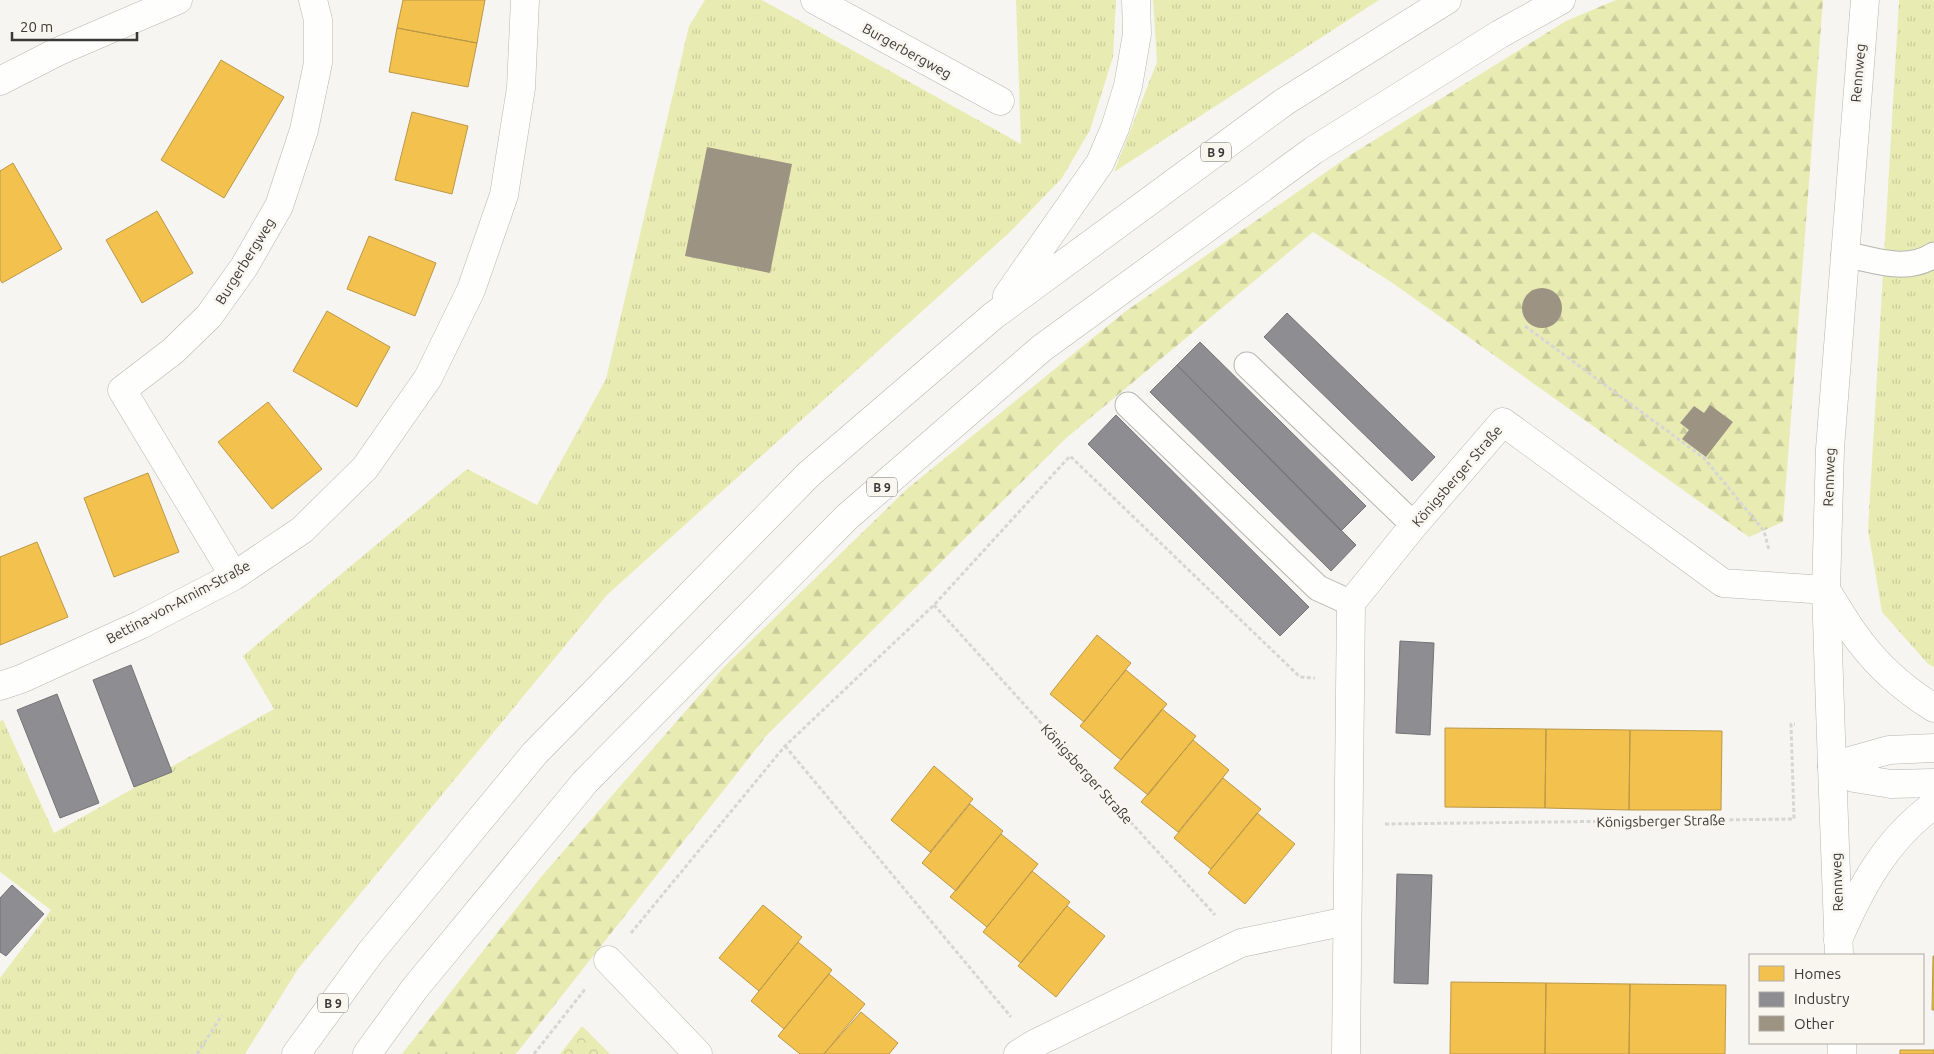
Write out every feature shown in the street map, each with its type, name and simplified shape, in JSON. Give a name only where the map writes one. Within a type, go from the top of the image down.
[{"type":"main road","points":[[0,81],[57,52],[178,0]]},
{"type":"main road","name":"Burgerbergweg","points":[[234,576],[122,390],[173,351],[209,316],[244,267],[278,206],[304,130],[318,63],[318,20],[313,0]]},
{"type":"main road","name":"Bettina-von-Arnim-Straße","points":[[0,686],[21,679],[140,625],[234,576],[302,530],[365,468],[428,378],[471,290],[504,195],[521,88],[525,0]]},
{"type":"main road","name":"Burgerbergweg","points":[[815,0],[1000,101]]},
{"type":"main road","points":[[993,316],[1100,163],[1115,128],[1128,86],[1137,34],[1136,0]]},
{"type":"main road","name":"B 9","points":[[296,1054],[370,953],[535,753],[809,474],[993,316],[1284,102],[1447,0]]},
{"type":"main road","name":"B 9","points":[[367,1054],[415,988],[586,782],[847,517],[1042,348],[1314,150],[1500,34],[1561,0]]},
{"type":"main road","name":"Rennweg","points":[[1839,948],[1826,590],[1830,448],[1865,0]]},
{"type":"main road","name":"Königsberger Straße","points":[[1351,603],[1414,525],[1503,422],[1723,583],[1826,590]]},
{"type":"main road","points":[[1826,590],[1861,643],[1884,668],[1934,708]]},
{"type":"main road","points":[[1346,1054],[1351,603]]},
{"type":"main road","points":[[1832,766],[1889,750],[1934,748]]},
{"type":"main road","points":[[1832,766],[1854,778],[1891,784],[1934,783]]},
{"type":"main road","points":[[1839,948],[1852,906],[1870,873],[1892,843],[1934,805]]},
{"type":"main road","points":[[1026,1049],[1241,943],[1347,921]]},
{"type":"main road","points":[[608,960],[698,1054]]},
{"type":"lane","points":[[1844,254],[1900,265],[1923,262],[1934,255]]},
{"type":"lane","points":[[1247,365],[1414,525]]},
{"type":"lane","points":[[1128,405],[1318,588],[1351,603]]},
{"type":"path","points":[[1525,326],[1704,458],[1764,531],[1778,587]]},
{"type":"path","points":[[534,1054],[608,960],[785,746],[934,605],[1070,456],[1300,677],[1351,680]]},
{"type":"path","name":"Königsberger Straße","points":[[934,605],[1241,943]]},
{"type":"path","points":[[785,746],[1026,1049]]},
{"type":"path","name":"Königsberger Straße","points":[[1349,824],[1794,820]]},
{"type":"path","points":[[197,1054],[222,1015]]},
{"type":"green space","points":[[705,0],[762,0],[1021,144],[1016,0],[1116,0],[1113,57],[1090,130],[1062,178],[1010,232],[607,595],[298,969],[245,1054],[0,1054],[0,978],[51,910],[0,872],[0,721],[3,720],[54,833],[274,709],[243,656],[467,469],[537,505],[606,379],[689,26]]},
{"type":"green space","points":[[1153,0],[1379,0],[1114,172],[1157,62]]},
{"type":"green space","points":[[1616,0],[1823,0],[1783,522],[1749,537],[1394,284],[1313,232],[1065,439],[767,735],[516,1054],[402,1054],[541,877],[725,666],[907,489],[1126,311],[1352,154],[1566,21]]},
{"type":"green space","points":[[1899,0],[1934,0],[1934,667],[1928,664],[1882,612],[1868,530]]},
{"type":"green space","points":[[582,1026],[610,1054],[560,1054]]},
{"type":"building: Homes","points":[[403,0],[485,0],[477,43],[397,28]]},
{"type":"building: Homes","points":[[397,28],[477,43],[468,87],[389,72]]},
{"type":"building: Homes","points":[[221,60],[284,97],[224,198],[161,160]]},
{"type":"building: Homes","points":[[412,112],[468,126],[452,194],[395,180]]},
{"type":"building: Homes","points":[[13,163],[62,249],[2,283],[0,279],[0,171]]},
{"type":"building: Homes","points":[[157,211],[193,273],[142,303],[106,240]]},
{"type":"building: Homes","points":[[369,236],[436,263],[415,316],[347,289]]},
{"type":"building: Homes","points":[[327,311],[390,347],[357,407],[293,371]]},
{"type":"building: Homes","points":[[268,402],[322,469],[272,509],[218,442]]},
{"type":"building: Homes","points":[[148,473],[179,552],[114,577],[84,498]]},
{"type":"building: Homes","points":[[37,542],[68,617],[0,645],[0,557]]},
{"type":"building: Homes","points":[[1097,635],[1131,663],[1084,722],[1050,694]]},
{"type":"building: Homes","points":[[1126,670],[1167,704],[1121,760],[1080,726]]},
{"type":"building: Homes","points":[[1162,709],[1196,736],[1148,795],[1114,768]]},
{"type":"building: Homes","points":[[1445,728],[1546,729],[1545,808],[1445,807]]},
{"type":"building: Homes","points":[[1546,729],[1630,730],[1629,810],[1545,808]]},
{"type":"building: Homes","points":[[1630,730],[1722,731],[1721,810],[1629,810]]},
{"type":"building: Homes","points":[[1193,740],[1229,770],[1178,832],[1141,802]]},
{"type":"building: Homes","points":[[934,766],[973,799],[930,852],[891,820]]},
{"type":"building: Homes","points":[[1223,778],[1261,809],[1211,869],[1174,838]]},
{"type":"building: Homes","points":[[970,804],[1003,831],[956,891],[922,863]]},
{"type":"building: Homes","points":[[1257,813],[1295,844],[1245,904],[1208,873]]},
{"type":"building: Homes","points":[[1001,834],[1038,864],[987,927],[950,897]]},
{"type":"building: Homes","points":[[1032,871],[1070,902],[1021,963],[983,932]]},
{"type":"building: Homes","points":[[763,905],[802,937],[759,991],[719,958]]},
{"type":"building: Homes","points":[[1067,906],[1105,936],[1056,997],[1018,966]]},
{"type":"building: Homes","points":[[798,942],[832,970],[784,1029],[751,1001]]},
{"type":"building: Homes","points":[[1933,956],[1934,1010],[1932,1010]]},
{"type":"building: Homes","points":[[829,974],[865,1004],[824,1054],[800,1054],[778,1036]]},
{"type":"building: Homes","points":[[1451,982],[1546,983],[1545,1054],[1450,1054]]},
{"type":"building: Homes","points":[[1546,983],[1630,984],[1629,1054],[1545,1054]]},
{"type":"building: Homes","points":[[1630,984],[1726,985],[1725,1054],[1629,1054]]},
{"type":"building: Homes","points":[[861,1012],[898,1043],[889,1054],[824,1054]]},
{"type":"building: Homes","points":[[1900,1050],[1934,1050],[1934,1054],[1900,1054]]},
{"type":"building: Industry","points":[[1287,313],[1435,457],[1412,481],[1264,337]]},
{"type":"building: Industry","points":[[1200,342],[1366,506],[1341,531],[1177,365]]},
{"type":"building: Industry","points":[[1177,365],[1356,545],[1331,571],[1150,392]]},
{"type":"building: Industry","points":[[1116,415],[1309,607],[1280,636],[1088,444]]},
{"type":"building: Industry","points":[[1400,641],[1434,643],[1430,735],[1396,733]]},
{"type":"building: Industry","points":[[131,665],[172,772],[134,787],[93,680]]},
{"type":"building: Industry","points":[[57,694],[99,803],[60,818],[17,710]]},
{"type":"building: Industry","points":[[1397,874],[1432,875],[1428,984],[1394,983]]},
{"type":"building: Industry","points":[[12,885],[44,914],[6,956],[0,952],[0,898]]},
{"type":"building: Other","points":[[707,147],[792,164],[770,273],[685,256]]},
{"type":"building: Other","points":[[1538,288],[1546,288],[1553,291],[1559,297],[1562,308],[1559,319],[1553,325],[1546,328],[1538,328],[1531,325],[1525,319],[1522,312],[1522,304],[1525,297],[1531,291]]},
{"type":"building: Other","points":[[1710,405],[1733,422],[1706,457],[1682,439],[1689,430],[1680,423],[1694,406],[1704,413]]}]
